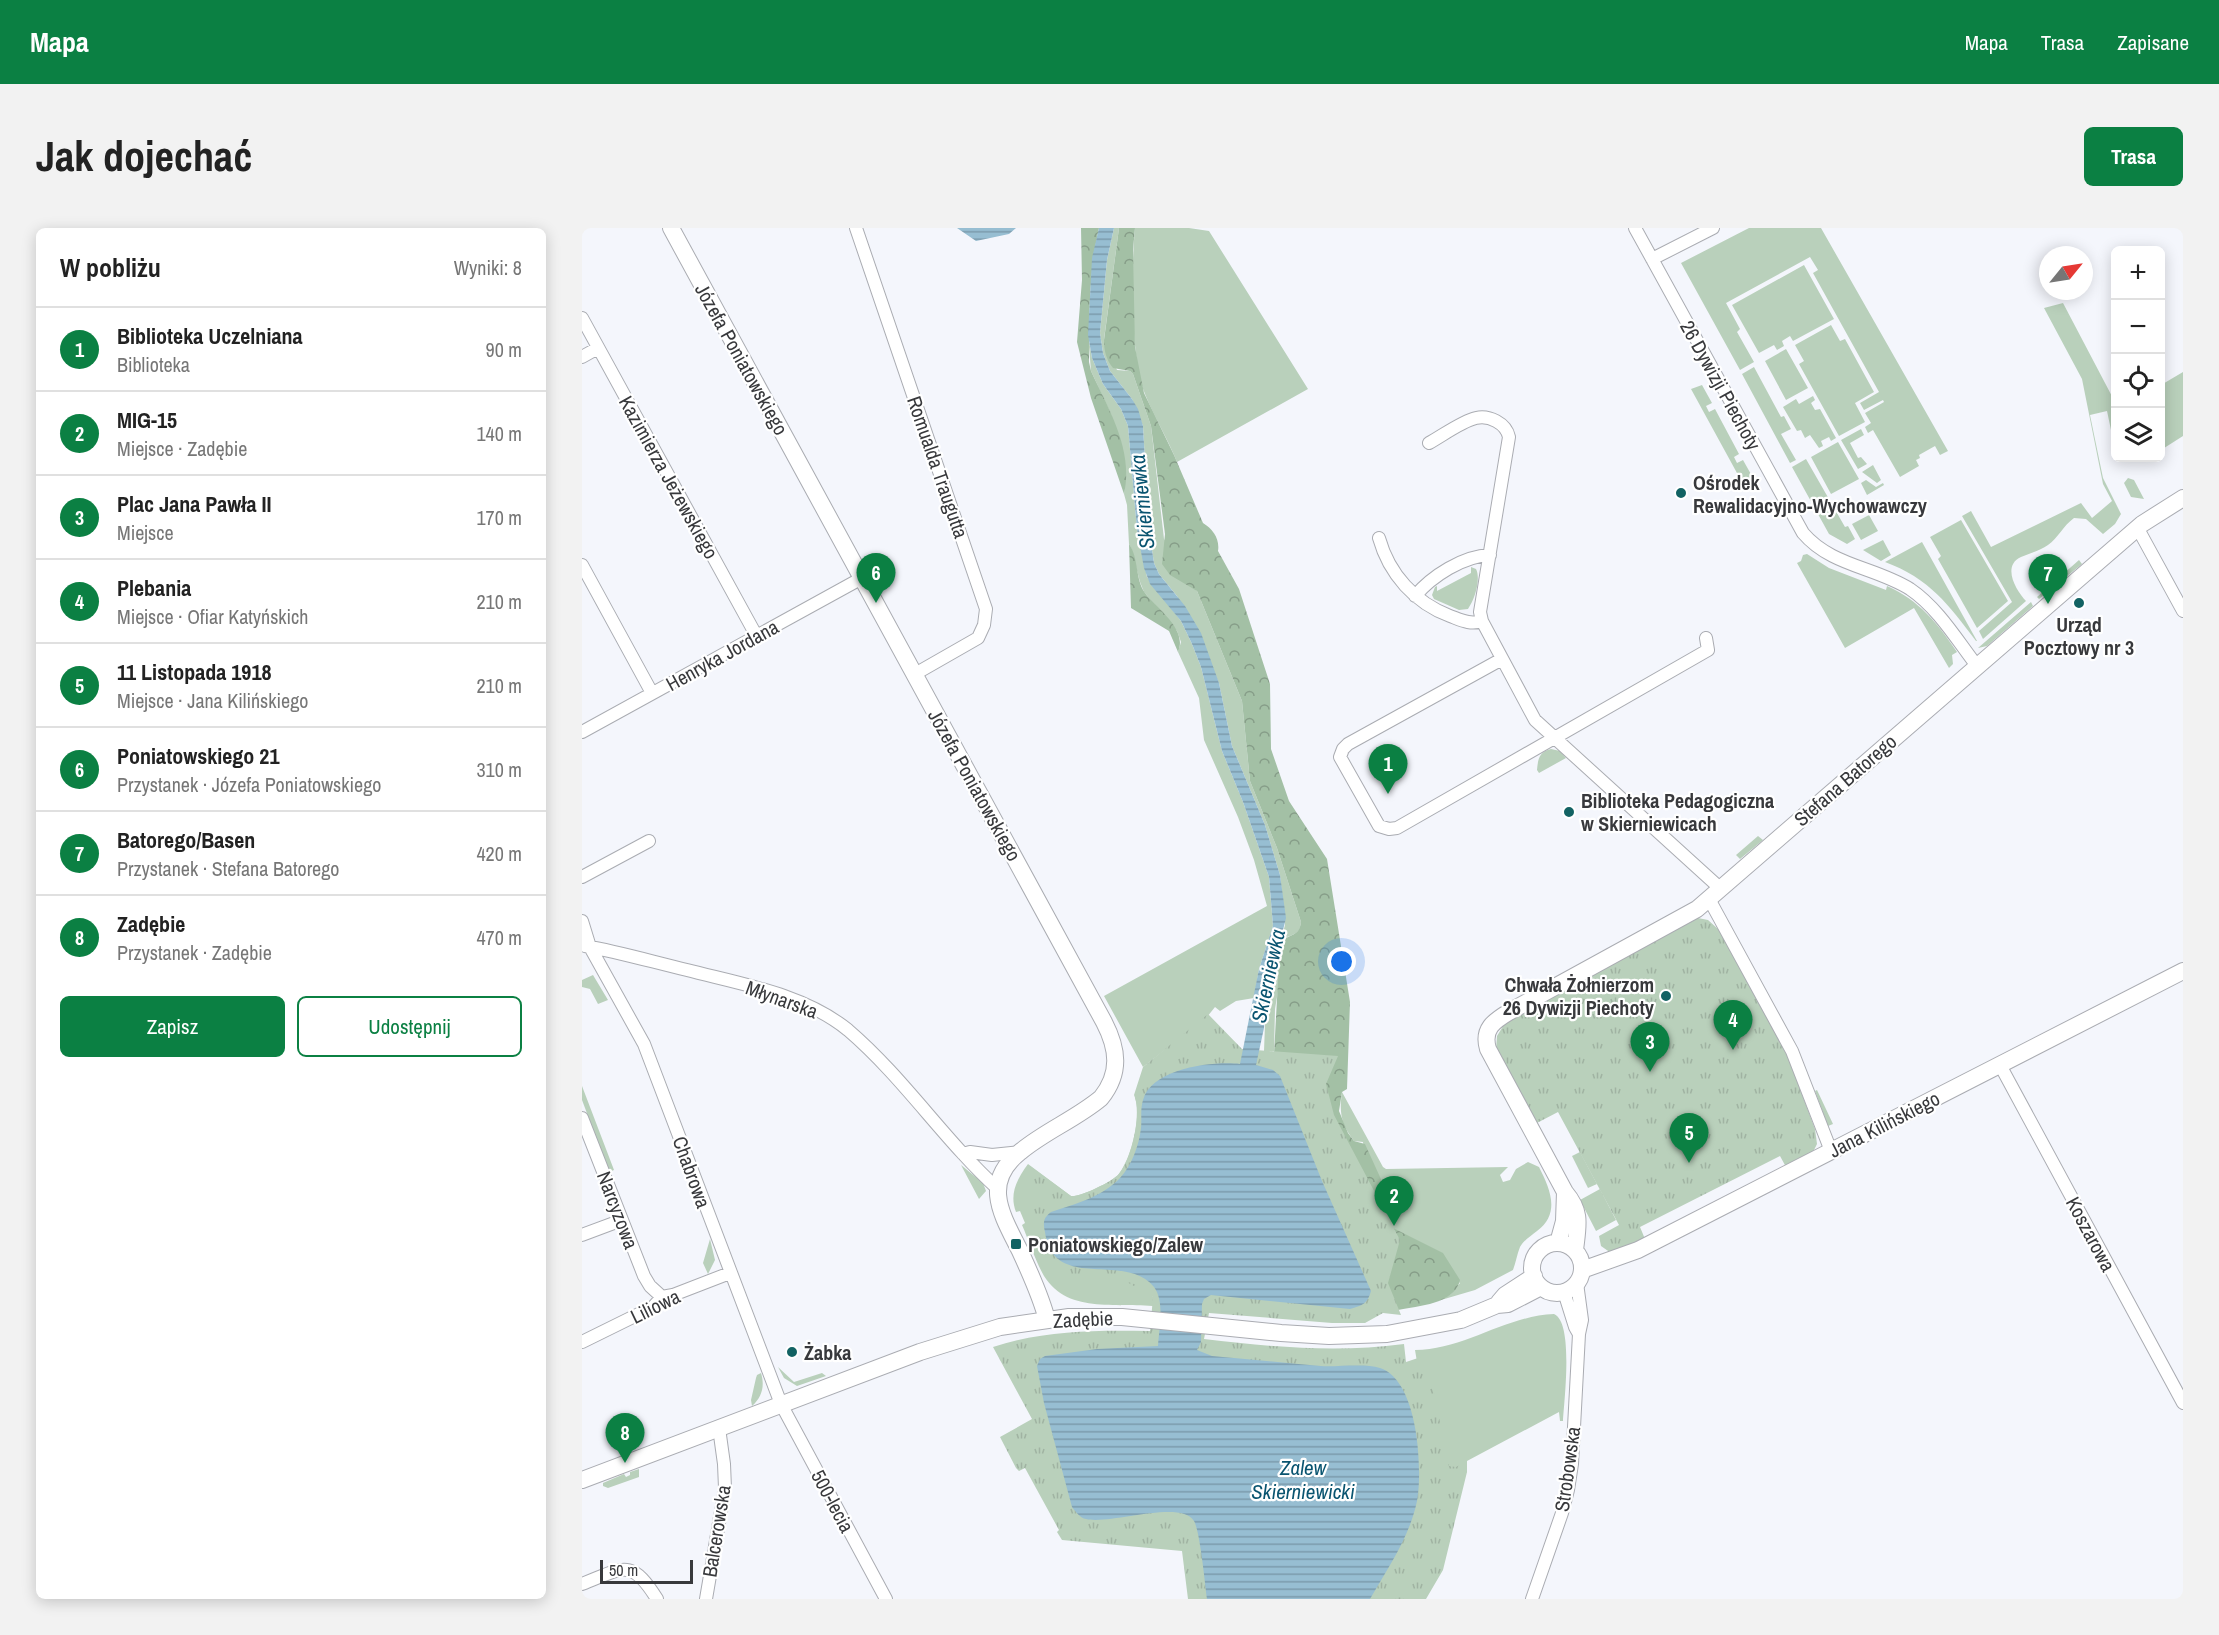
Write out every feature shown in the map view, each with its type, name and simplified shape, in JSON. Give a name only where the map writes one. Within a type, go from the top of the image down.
[{"type":"street","name":"Józefa Poniatowskiego","points":[[671,228],[1099,1012],[1115,1046],[1114,1074],[1101,1098],[1020,1152],[1003,1171],[998,1189]]},
{"type":"street","name":"Romualda Traugutta","points":[[856,228],[986,609],[984,626],[978,638],[915,674]]},
{"type":"street","name":"26 Dywizji Piechoty","points":[[1635,228],[1803,533],[1812,543],[1828,554],[1898,583],[1922,598],[1939,616],[1977,666]]},
{"type":"street","points":[[1653,259],[1713,228]]},
{"type":"street","name":"Kazimierza Jeżewskiego","points":[[582,318],[756,635]]},
{"type":"street","points":[[582,357],[598,348]]},
{"type":"street","points":[[1429,443],[1476,418],[1495,421],[1506,429],[1509,437],[1480,614],[1482,621],[1533,717],[1715,894],[1792,1050],[1831,1151]]},
{"type":"street","name":"Stefana Batorego","points":[[1575,1250],[1578,1215],[1573,1201],[1565,1192],[1488,1048],[1486,1041],[1488,1028],[1498,1018],[1678,920],[1715,894],[2137,527],[2183,498]]},
{"type":"street","points":[[2137,527],[2183,611]]},
{"type":"street","points":[[1379,538],[1399,580],[1415,596],[1442,613],[1468,623],[1482,621]]},
{"type":"street","points":[[1415,596],[1430,580],[1474,557],[1490,555]]},
{"type":"street","points":[[582,565],[652,693]]},
{"type":"street","name":"Henryka Jordana","points":[[582,732],[862,578]]},
{"type":"street","points":[[1502,659],[1348,744],[1343,749],[1340,757],[1374,820],[1384,828],[1397,828],[1708,650],[1706,638]]},
{"type":"street","points":[[582,878],[649,841]]},
{"type":"street","name":"Chabrowa","points":[[582,921],[586,946],[644,1044],[781,1404]]},
{"type":"street","name":"Młynarska","points":[[586,946],[787,997],[830,1017],[895,1075],[963,1154],[998,1189]]},
{"type":"street","name":"Jana Kilińskiego","points":[[1574,1282],[2183,970]]},
{"type":"street","name":"Koszarowa","points":[[2000,1065],[2183,1403]]},
{"type":"street","name":"Narcyzowa","points":[[582,1118],[644,1276],[650,1286],[662,1297]]},
{"type":"street","points":[[963,1154],[970,1152],[992,1155],[1020,1152]]},
{"type":"street","points":[[998,1189],[999,1208],[1036,1286],[1047,1320]]},
{"type":"street","points":[[1558,1243],[1564,1221],[1565,1192]]},
{"type":"street","points":[[582,1236],[622,1220]]},
{"type":"street","points":[[1558,1243],[1575,1250],[1579,1256],[1574,1282],[1553,1292],[1538,1281],[1533,1262],[1536,1255],[1547,1245],[1558,1243]]},
{"type":"street","name":"Liliowa","points":[[582,1342],[653,1306],[662,1297],[674,1295],[730,1273]]},
{"type":"street","name":"Zadębie","points":[[582,1480],[781,1404],[975,1334],[1047,1320],[1082,1316],[1151,1319],[1281,1334],[1366,1335],[1408,1331],[1461,1320],[1497,1305],[1505,1295],[1538,1281]]},
{"type":"street","name":"Strobowska","points":[[1532,1599],[1562,1515],[1573,1456],[1579,1334],[1582,1320],[1574,1282]]},
{"type":"street","name":"500-lecia","points":[[781,1404],[886,1599]]},
{"type":"street","name":"Balcerowska","points":[[706,1599],[725,1488],[718,1428]]},
{"type":"street","points":[[582,1584],[619,1570],[629,1570],[641,1576],[657,1599]]},
{"type":"green space","points":[[1081,228],[1099,228],[1091,278],[1089,362],[1118,430],[1125,461],[1124,494],[1091,398],[1077,342],[1082,280]]},
{"type":"green space","points":[[1114,228],[1119,228],[1104,339],[1117,370],[1130,371],[1133,374],[1151,426],[1164,539],[1197,591],[1242,701],[1250,781],[1277,848],[1301,922],[1297,932],[1287,937],[1275,1009],[1274,1051],[1264,1051],[1266,998],[1285,925],[1280,875],[1265,825],[1232,746],[1219,683],[1177,596],[1159,574],[1154,563],[1149,530],[1143,426],[1132,399],[1110,371],[1103,353],[1100,333],[1107,260]]},
{"type":"green space","points":[[1119,228],[1135,228],[1133,250],[1135,347],[1144,393],[1203,523],[1215,535],[1218,551],[1239,589],[1270,684],[1271,749],[1289,801],[1327,859],[1350,1002],[1347,1089],[1342,1092],[1339,1111],[1354,1141],[1365,1144],[1385,1188],[1370,1213],[1371,1217],[1443,1253],[1460,1280],[1457,1288],[1451,1294],[1425,1305],[1398,1310],[1274,1054],[1280,945],[1286,938],[1298,931],[1301,922],[1277,848],[1250,781],[1242,701],[1197,591],[1170,575],[1162,564],[1165,534],[1151,426],[1133,374],[1130,371],[1113,368],[1104,348]]},
{"type":"green space","points":[[1135,228],[1189,228],[1209,231],[1308,389],[1177,462],[1145,394],[1140,378],[1134,336],[1132,289]]},
{"type":"green space","points":[[1749,228],[1821,228],[1948,451],[1940,455],[1935,446],[1919,455],[1920,458],[1916,460],[1919,466],[1900,477],[1873,430],[1868,433],[1865,427],[1871,423],[1865,413],[1884,402],[1883,400],[1864,410],[1860,403],[1879,392],[1813,273],[1818,270],[1810,257],[1726,303],[1740,329],[1737,332],[1754,362],[1740,370],[1681,263]]},
{"type":"green space","points":[[1804,265],[1834,319],[1793,341],[1790,336],[1782,341],[1784,346],[1777,350],[1774,345],[1759,353],[1732,305]]},
{"type":"green space","points":[[2063,303],[2111,394],[2111,430],[2107,411],[2090,415],[2103,478],[2121,514],[2115,524],[2103,534],[2086,519],[2074,518],[2048,545],[2015,561],[2011,573],[2015,585],[2026,601],[1983,639],[1979,631],[2012,602],[1962,516],[1971,511],[1991,547],[2081,503],[2092,518],[2112,501],[2103,484],[2082,379],[2044,308]]},
{"type":"green space","points":[[1831,325],[1840,341],[1845,339],[1874,392],[1855,403],[1865,422],[1839,436],[1799,364],[1804,361],[1795,345]]},
{"type":"green space","points":[[1088,335],[1092,358],[1103,384],[1121,409],[1128,426],[1137,530],[1147,577],[1181,621],[1201,667],[1222,751],[1243,802],[1269,877],[1273,926],[1259,969],[1254,998],[1236,1001],[1220,1011],[1215,1007],[1207,1017],[1143,1067],[1104,996],[1267,906],[1254,860],[1238,817],[1204,740],[1199,698],[1178,652],[1181,642],[1177,631],[1144,592],[1140,582],[1129,544],[1125,486],[1111,414],[1091,371]]},
{"type":"green space","points":[[1786,349],[1808,388],[1786,400],[1765,361]]},
{"type":"green space","points":[[1754,367],[1781,417],[1784,416],[1791,429],[1781,434],[1796,460],[1790,463],[1742,374]]},
{"type":"green space","points":[[2183,372],[2183,436],[2165,447],[2165,408],[2165,383]]},
{"type":"green space","points":[[1702,385],[1712,403],[1706,406],[1709,412],[1715,409],[1739,454],[1734,457],[1737,463],[1743,460],[1752,476],[1743,484],[1691,389]]},
{"type":"green space","points":[[1813,396],[1815,400],[1811,403],[1815,410],[1820,409],[1836,438],[1831,441],[1829,437],[1821,441],[1823,446],[1819,448],[1810,435],[1805,438],[1801,430],[1797,431],[1783,407],[1796,399],[1799,404]]},
{"type":"green space","points":[[1861,429],[1864,435],[1850,443],[1858,458],[1861,457],[1867,464],[1858,469],[1841,440]]},
{"type":"green space","points":[[1838,442],[1859,479],[1831,494],[1811,457]]},
{"type":"green space","points":[[1806,459],[1845,527],[1848,526],[1855,539],[1847,544],[1829,534],[1792,467]]},
{"type":"green space","points":[[1873,465],[1881,480],[1877,483],[1862,472]]},
{"type":"green space","points":[[2128,478],[2134,480],[2144,499],[2131,497],[2124,483]]},
{"type":"green space","points":[[1866,480],[1876,487],[1883,483],[1884,485],[1867,495],[1861,483]]},
{"type":"green space","points":[[1869,515],[1878,531],[1861,540],[1852,524]]},
{"type":"green space","points":[[1961,520],[2008,601],[1977,628],[1938,559],[1941,556],[1930,537]]},
{"type":"green space","points":[[1883,540],[1891,555],[1881,561],[1863,550]]},
{"type":"green space","points":[[1922,542],[1977,641],[1937,594],[1914,576],[1885,562]]},
{"type":"green space","points":[[1129,544],[1145,593],[1170,620],[1179,635],[1178,652],[1169,631],[1131,608]]},
{"type":"green space","points":[[1807,554],[1829,568],[1886,590],[1887,586],[1909,598],[1943,632],[1957,652],[1952,655],[1953,664],[1949,668],[1914,608],[1845,648],[1797,563],[1801,561],[1803,555]]},
{"type":"green space","points":[[2079,560],[2082,564],[2039,599],[2037,597]]},
{"type":"green space","points":[[1471,567],[1476,569],[1478,583],[1468,609],[1459,610],[1434,599],[1432,595],[1435,587],[1437,586],[1437,591],[1471,573]]},
{"type":"green space","points":[[2031,602],[2033,606],[1987,646],[1978,648]]},
{"type":"green space","points":[[1551,749],[1560,751],[1566,758],[1539,773],[1537,770],[1540,756]]},
{"type":"green space","points":[[1758,836],[1763,840],[1740,859],[1736,855]]},
{"type":"green space","points":[[1698,918],[1708,920],[1718,929],[1776,1032],[1788,1057],[1815,1129],[1817,1144],[1806,1157],[1786,1167],[1780,1156],[1640,1227],[1645,1239],[1611,1253],[1601,1246],[1599,1236],[1619,1225],[1558,1112],[1535,1124],[1496,1050],[1497,1036],[1505,1023]]},
{"type":"green space","points":[[593,975],[608,1000],[598,1004],[590,989],[582,987],[582,980]]},
{"type":"green space","name":"Zalew Skierniewicki","points":[[1208,1014],[1242,1049],[1338,1056],[1326,1084],[1334,1115],[1400,1240],[1388,1283],[1401,1315],[1383,1313],[1365,1323],[1332,1323],[1209,1313],[1204,1339],[1304,1348],[1379,1347],[1404,1344],[1406,1362],[1424,1356],[1431,1378],[1449,1466],[1456,1467],[1467,1461],[1467,1472],[1443,1570],[1426,1599],[1188,1599],[1182,1551],[1062,1540],[1057,1532],[1059,1530],[1025,1468],[1019,1471],[1016,1468],[1000,1437],[1032,1419],[993,1347],[1051,1334],[1090,1331],[1150,1331],[1153,1297],[1113,1274],[1086,1283],[1076,1282],[1038,1256],[1029,1226],[1034,1207],[1030,1166],[1071,1196],[1096,1188],[1118,1175],[1128,1159],[1134,1136],[1137,1113],[1134,1095],[1143,1067]]},
{"type":"green space","points":[[582,1086],[614,1170],[609,1172],[582,1100]]},
{"type":"green space","points":[[1146,1087],[1138,1275],[1160,1307],[1081,1302],[1055,1289],[1044,1276],[1022,1225],[1025,1223],[1020,1211],[1016,1212],[1013,1199],[1015,1187],[1028,1164],[1071,1196],[1088,1192],[1118,1175],[1127,1159],[1134,1137],[1137,1115],[1135,1098]]},
{"type":"green space","points":[[1817,1090],[1833,1124],[1828,1126],[1815,1091]]},
{"type":"green space","points":[[1342,1092],[1386,1169],[1508,1167],[1500,1175],[1503,1182],[1510,1180],[1516,1169],[1528,1162],[1539,1167],[1550,1192],[1551,1209],[1544,1224],[1520,1247],[1513,1270],[1475,1290],[1441,1300],[1451,1294],[1460,1283],[1371,1217],[1363,1142],[1354,1141],[1346,1129],[1341,1112]]},
{"type":"green space","points":[[1580,1152],[1597,1184],[1588,1188],[1572,1156]]},
{"type":"green space","points":[[961,1165],[983,1183],[986,1191],[979,1199]]},
{"type":"green space","points":[[1600,1189],[1616,1220],[1596,1231],[1580,1200]]},
{"type":"green space","points":[[710,1239],[715,1260],[708,1274],[703,1263]]},
{"type":"green space","points":[[1554,1314],[1560,1320],[1566,1346],[1563,1421],[1560,1421],[1559,1412],[1467,1461],[1467,1472],[1388,1599],[1434,1463],[1415,1350],[1450,1345],[1518,1320]]},
{"type":"green space","points":[[778,1367],[794,1382],[822,1373],[826,1376],[797,1386],[784,1378]]},
{"type":"green space","points":[[761,1373],[762,1391],[752,1406],[751,1400],[756,1378]]},
{"type":"green space","points":[[639,1469],[639,1477],[608,1488],[603,1486],[603,1483],[624,1474],[626,1477],[630,1475],[630,1472]]},
{"type":"water","points":[[957,228],[1016,228],[1009,234],[976,241]]},
{"type":"water","name":"Zalew Skierniewicki","points":[[1099,228],[1114,228],[1107,260],[1100,333],[1103,353],[1110,371],[1138,409],[1143,426],[1149,530],[1154,563],[1159,574],[1185,606],[1201,633],[1219,683],[1232,746],[1265,825],[1280,875],[1286,918],[1266,998],[1264,1028],[1256,1065],[1273,1070],[1280,1076],[1322,1181],[1371,1291],[1364,1303],[1350,1309],[1211,1295],[1204,1299],[1202,1304],[1201,1342],[1197,1350],[1212,1356],[1321,1366],[1359,1365],[1380,1368],[1393,1376],[1403,1389],[1410,1407],[1418,1448],[1417,1501],[1404,1539],[1370,1599],[1207,1599],[1196,1527],[1194,1521],[1187,1515],[1160,1512],[1097,1520],[1084,1518],[1075,1511],[1044,1403],[1037,1366],[1040,1359],[1045,1356],[1097,1349],[1158,1346],[1160,1315],[1159,1300],[1154,1287],[1141,1277],[1126,1272],[1075,1267],[1061,1261],[1051,1250],[1044,1229],[1045,1219],[1051,1212],[1088,1199],[1105,1190],[1120,1178],[1131,1161],[1139,1141],[1143,1100],[1158,1080],[1185,1069],[1200,1066],[1240,1064],[1259,969],[1273,926],[1269,877],[1243,802],[1222,751],[1201,667],[1181,621],[1150,584],[1144,568],[1137,530],[1128,426],[1121,409],[1103,384],[1092,358],[1088,335],[1092,258]]},
{"type":"place","name":"Ośrodek Rewalidacyjno-Wychowawczy","points":[[1681,493]]},
{"type":"place","name":"Poniatowskiego 21","points":[[876,603]]},
{"type":"place","name":"Urząd Pocztowy nr 3","points":[[2079,603]]},
{"type":"place","name":"Batorego/Basen","points":[[2048,604]]},
{"type":"place","name":"Biblioteka Uczelniana","points":[[1388,794]]},
{"type":"place","name":"Biblioteka Pedagogiczna w Skierniewicach","points":[[1569,812]]},
{"type":"place","name":"Chwała Żołnierzom 26 Dywizji Piechoty","points":[[1666,996]]},
{"type":"place","name":"Plebania","points":[[1733,1050]]},
{"type":"place","name":"Plac Jana Pawła II","points":[[1650,1072]]},
{"type":"place","name":"11 Listopada 1918","points":[[1689,1163]]},
{"type":"place","name":"MIG-15","points":[[1394,1226]]},
{"type":"place","name":"Poniatowskiego/Zalew","points":[[1016,1244]]},
{"type":"place","name":"Żabka","points":[[792,1352]]},
{"type":"place","name":"Zadębie","points":[[625,1463]]},
{"type":"water label","name":"Skierniewka","points":[[1142,502]]},
{"type":"water label","name":"Skierniewka","points":[[1268,976]]}]
